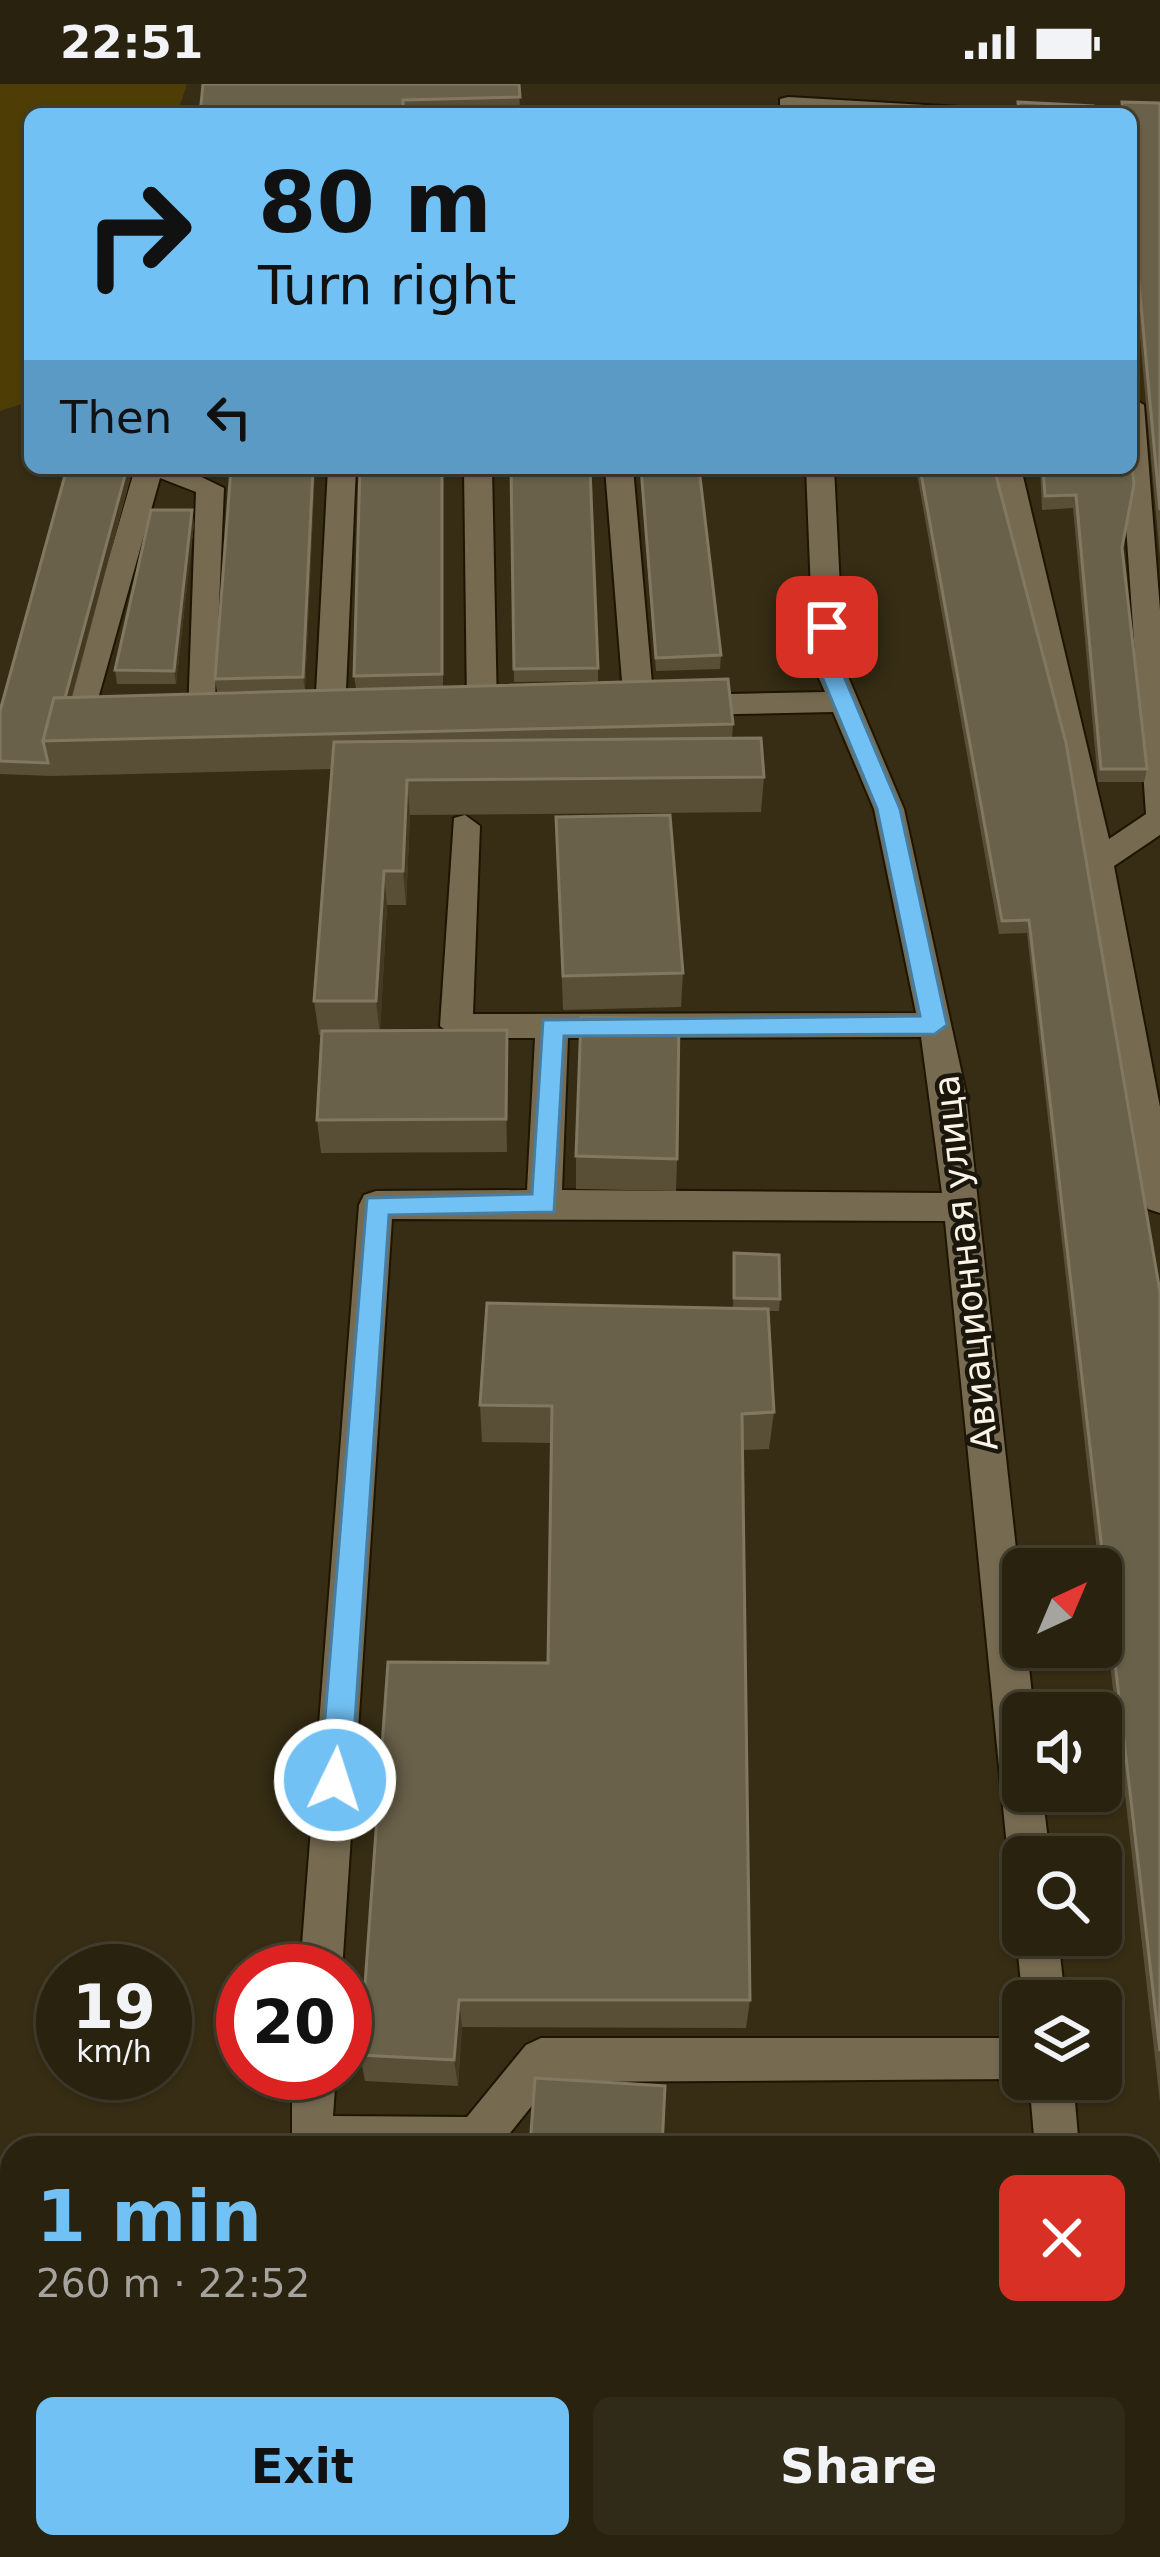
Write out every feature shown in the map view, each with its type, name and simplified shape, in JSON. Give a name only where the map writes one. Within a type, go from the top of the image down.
[{"type":"street","points":[[787,101],[880,108]]},
{"type":"street","points":[[140,716],[78,717],[152,474]]},
{"type":"street","points":[[171,474],[210,488],[203,714]]},
{"type":"street","points":[[330,712],[342,474]]},
{"type":"street","points":[[478,474],[482,709]]},
{"type":"street","points":[[619,474],[628,706],[844,702]]},
{"type":"street","name":"Авиационная улица","points":[[820,474],[829,667],[889,809],[949,1094],[1027,1836]]},
{"type":"street","points":[[1008,474],[1151,1104],[1160,1199]]},
{"type":"street","points":[[1098,862],[1160,815],[1136,474]]},
{"type":"street","points":[[465,826],[456,1026],[935,1025]]},
{"type":"street","points":[[544,1204],[552,1026]]},
{"type":"street","points":[[323,1944],[376,1205],[961,1207]]},
{"type":"street","points":[[479,2136],[541,2060],[1002,2060]]},
{"type":"street","points":[[310,2136],[312,2100]]},
{"type":"street","points":[[1054,2100],[1056,2136]]},
{"type":"shaded area","points":[[0,84],[187,84],[179,108],[24,108],[24,403],[0,411]]},
{"type":"building","points":[[203,84],[519,84],[520,97],[403,100],[403,108],[201,108]]},
{"type":"building","points":[[1018,102],[1093,106],[1093,108],[1018,108]]},
{"type":"building","points":[[1122,102],[1160,103],[1160,510],[1137,263],[1137,108],[1122,108]]},
{"type":"building","points":[[65,474],[125,474],[65,698],[54,698],[43,741],[48,763],[0,761],[0,711]]},
{"type":"building","points":[[231,474],[313,474],[303,677],[215,679]]},
{"type":"building","points":[[360,474],[442,474],[442,674],[354,676]]},
{"type":"building","points":[[511,474],[590,474],[598,668],[514,669]]},
{"type":"building","points":[[641,474],[700,474],[721,655],[656,658]]},
{"type":"building","points":[[921,474],[996,474],[1066,743],[1160,1292],[1160,2051],[1116,1668],[1122,1668],[1122,1548],[1102,1548],[1029,920],[1002,921]]},
{"type":"building","points":[[1043,474],[1133,474],[1122,548],[1147,769],[1101,769],[1076,495],[1045,496]]},
{"type":"building","points":[[151,510],[192,510],[174,671],[115,670]]},
{"type":"building","points":[[728,679],[733,724],[43,741],[54,698]]},
{"type":"building","points":[[761,738],[764,777],[407,780],[403,871],[384,871],[376,1001],[314,1001],[334,742]]},
{"type":"building","points":[[670,815],[683,973],[563,976],[556,817]]},
{"type":"building","points":[[581,1017],[679,1019],[677,1159],[576,1156]]},
{"type":"building","points":[[507,1030],[506,1119],[317,1120],[322,1031]]},
{"type":"building","points":[[734,1253],[779,1255],[780,1299],[734,1298]]},
{"type":"building","points":[[487,1303],[768,1309],[774,1412],[742,1414],[750,2000],[459,2000],[454,2060],[372,2056],[372,1944],[368,1944],[388,1662],[548,1663],[552,1406],[480,1405]]},
{"type":"building","points":[[535,2078],[665,2086],[663,2136],[531,2136]]},
{"type":"route","points":[[335,1780],[376,1205],[544,1204],[552,1026],[935,1025],[889,809],[829,667],[827,627]]}]
